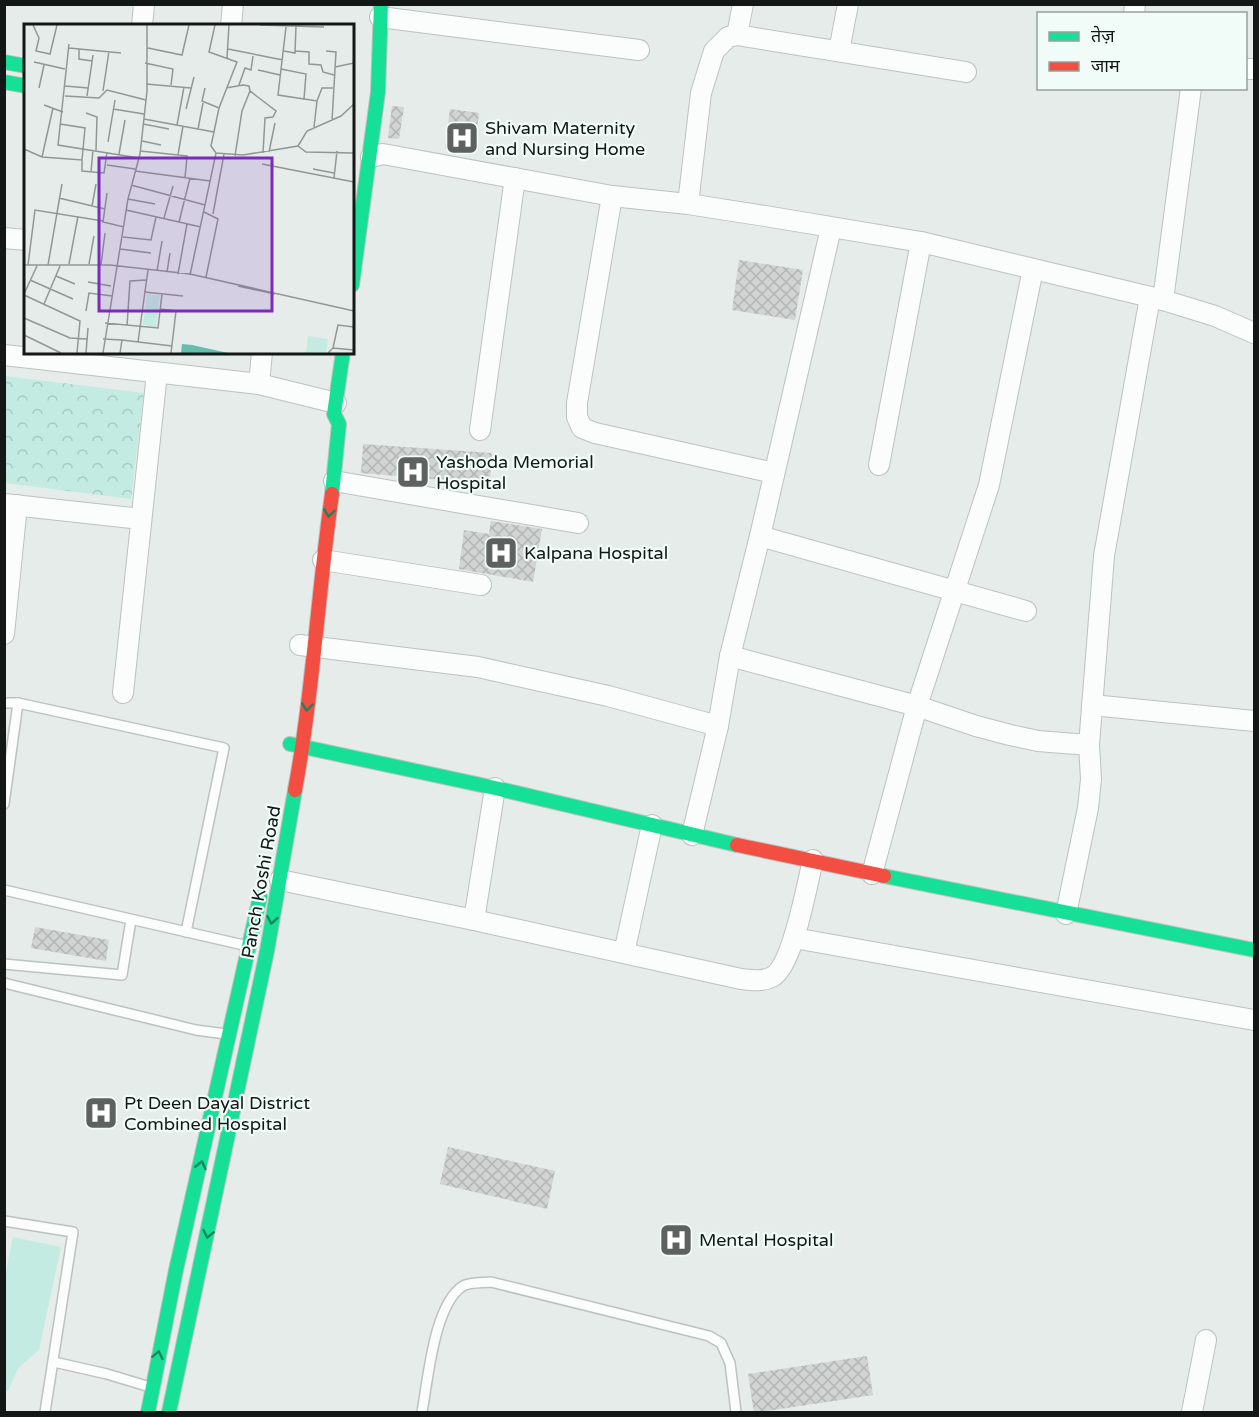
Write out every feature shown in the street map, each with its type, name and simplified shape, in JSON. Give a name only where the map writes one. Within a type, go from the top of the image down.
[{"type":"street","points":[[142,24],[144,4]]},
{"type":"street","points":[[231,24],[233,4]]},
{"type":"street","points":[[737,35],[743,4]]},
{"type":"street","points":[[839,51],[848,4]]},
{"type":"street","points":[[354,268],[368,150],[378,92],[380,11],[639,50]]},
{"type":"street","points":[[688,204],[701,93],[714,51],[728,37],[737,35],[966,72]]},
{"type":"street","points":[[4,62],[24,66]]},
{"type":"street","points":[[4,82],[24,86]]},
{"type":"street","points":[[1066,914],[1088,808],[1091,779],[1089,745],[1104,556],[1156,298],[1191,90]]},
{"type":"street","points":[[368,150],[612,196],[688,204],[921,242],[1156,298],[1215,316],[1254,333]]},
{"type":"street","points":[[480,430],[514,178]]},
{"type":"street","points":[[612,196],[577,403],[577,417],[582,428],[595,433],[774,473]]},
{"type":"street","points":[[692,835],[718,726],[730,656],[831,228]]},
{"type":"street","points":[[4,238],[24,240]]},
{"type":"street","points":[[879,465],[921,242]]},
{"type":"street","points":[[872,874],[916,706],[989,485],[1033,269]]},
{"type":"street","points":[[259,384],[262,354]]},
{"type":"street","name":"Panch Koshi Road","points":[[169,1413],[249,1039],[280,880],[297,746],[303,642],[323,560],[334,482],[339,424],[335,409],[343,354]]},
{"type":"street","points":[[4,355],[259,384],[335,409],[328,423],[303,642],[478,667],[608,696],[718,726]]},
{"type":"street","points":[[123,693],[157,373]]},
{"type":"street","points":[[334,482],[578,522]]},
{"type":"street","points":[[4,634],[11,504],[141,519]]},
{"type":"street","points":[[760,536],[1026,611]]},
{"type":"street","points":[[323,560],[481,585]]},
{"type":"street","points":[[730,656],[916,706],[1010,735],[1038,741],[1089,745]]},
{"type":"street","points":[[1092,705],[1254,721]]},
{"type":"street","points":[[272,844],[297,746],[293,714]]},
{"type":"street","points":[[297,746],[495,788],[692,835],[872,874],[1254,951]]},
{"type":"street","points":[[474,920],[495,788]]},
{"type":"street","points":[[624,953],[651,825]]},
{"type":"street","points":[[280,880],[759,981],[774,976],[783,964],[795,938],[813,860]]},
{"type":"street","points":[[148,1413],[262,888]]},
{"type":"street","points":[[795,938],[1254,1020]]},
{"type":"street","points":[[1192,1413],[1206,1340]]},
{"type":"lane","points":[[4,703],[18,703],[224,748],[186,932]]},
{"type":"lane","points":[[4,804],[9,753],[18,703]]},
{"type":"lane","points":[[4,890],[267,951]]},
{"type":"lane","points":[[4,964],[122,975],[131,920]]},
{"type":"lane","points":[[4,983],[196,1030],[249,1039]]},
{"type":"lane","points":[[4,1221],[73,1232],[45,1413]]},
{"type":"lane","points":[[422,1413],[437,1328],[450,1298],[464,1284],[490,1282],[709,1336],[721,1343],[730,1364],[736,1413]]},
{"type":"lane","points":[[54,1362],[152,1387],[174,1390]]},
{"type":"green space","points":[[5,376],[144,393],[131,499],[5,483]]},
{"type":"green space","points":[[13,1237],[61,1247],[39,1350],[18,1368],[8,1391],[4,1391],[5,1276]]},
{"type":"building","points":[[392,106],[404,107],[399,139],[388,138]]},
{"type":"building","points":[[450,109],[479,113],[474,153],[445,149]]},
{"type":"building","points":[[739,260],[803,270],[795,320],[732,310]]},
{"type":"building","points":[[363,444],[492,453],[490,484],[361,473]]},
{"type":"building","points":[[491,521],[542,529],[533,582],[459,569],[464,530],[489,534]]},
{"type":"building","points":[[35,927],[109,940],[106,961],[31,948]]},
{"type":"building","points":[[448,1147],[555,1171],[547,1209],[440,1184]]},
{"type":"building","points":[[867,1356],[873,1395],[754,1413],[748,1374]]},
{"type":"traffic: fast","points":[[354,270],[378,92],[381,4]]},
{"type":"traffic: fast","points":[[4,62],[24,66]]},
{"type":"traffic: fast","points":[[4,82],[24,86]]},
{"type":"traffic: fast","points":[[332,494],[339,424],[334,414],[343,354]]},
{"type":"traffic: fast","points":[[290,744],[495,788],[737,845]]},
{"type":"traffic: fast","points":[[169,1412],[267,951],[295,790]]},
{"type":"traffic: fast","points":[[884,876],[1254,950]]},
{"type":"traffic: fast","points":[[148,1412],[176,1270],[260,897]]},
{"type":"traffic: jam","points":[[295,790],[332,494]]},
{"type":"traffic: jam","points":[[737,845],[884,876]]},
{"type":"place","name":"Shivam Maternity and Nursing Home","points":[[462,138]]},
{"type":"place","name":"Yashoda Memorial Hospital","points":[[413,472]]},
{"type":"place","name":"Kalpana Hospital","points":[[501,553]]},
{"type":"place","name":"Pt Deen Dayal District Combined Hospital","points":[[101,1113]]},
{"type":"place","name":"Mental Hospital","points":[[676,1240]]}]
